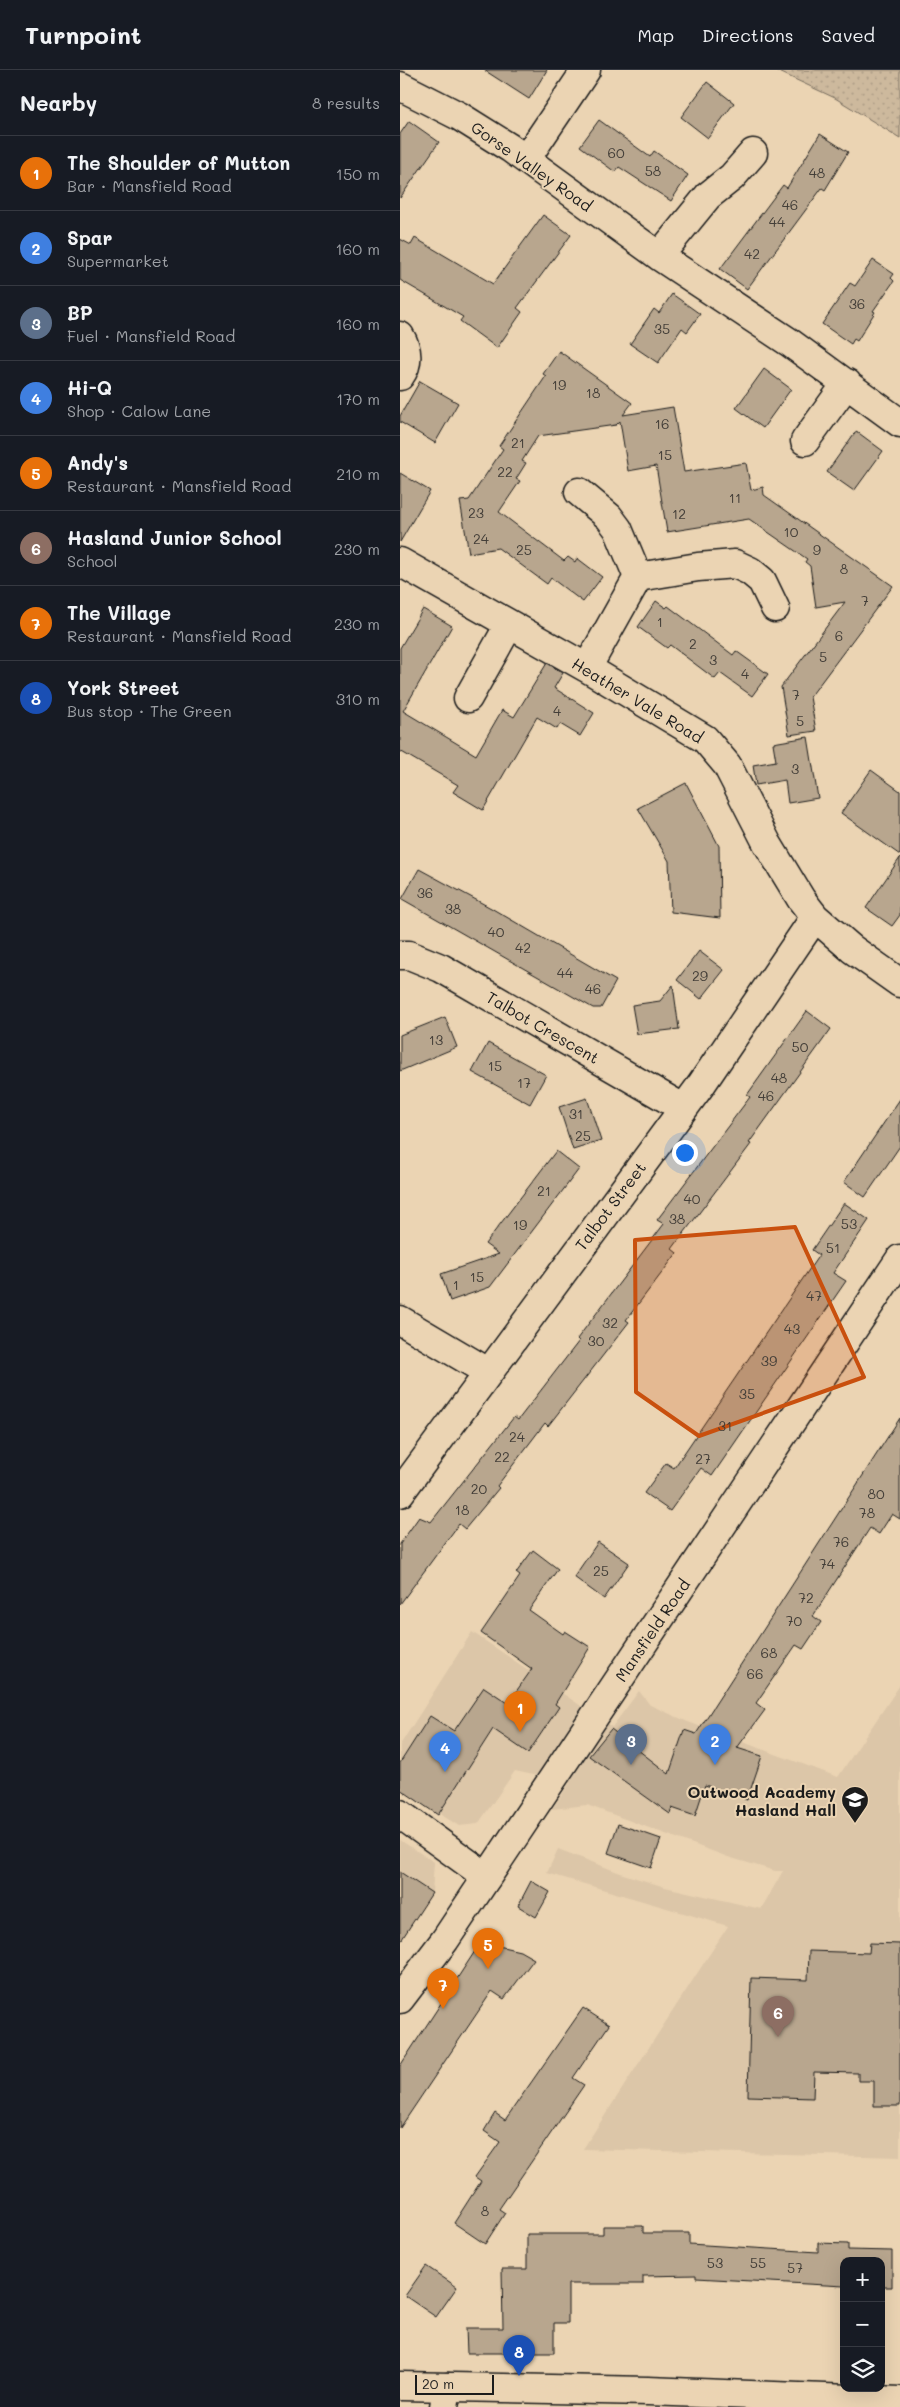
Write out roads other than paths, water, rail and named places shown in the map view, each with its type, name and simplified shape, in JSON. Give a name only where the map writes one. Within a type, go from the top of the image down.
[{"type":"street","points":[[526,159],[586,70]]},
{"type":"street","name":"Gorse Valley Road","points":[[400,86],[459,116],[526,159],[659,256],[789,342],[900,422]]},
{"type":"street","points":[[659,256],[708,196],[732,176],[753,153]]},
{"type":"street","points":[[400,336],[406,349],[407,362],[400,376]]},
{"type":"street","points":[[806,441],[847,383]]},
{"type":"street","points":[[579,492],[610,517],[618,529],[638,577]]},
{"type":"street","name":"Heather Vale Road","points":[[400,562],[587,668],[705,739],[727,765],[768,843],[801,899],[815,917],[852,949],[900,983]]},
{"type":"street","points":[[638,577],[698,567],[735,564],[750,571],[762,581],[775,608]]},
{"type":"street","points":[[587,668],[638,577]]},
{"type":"street","points":[[468,698],[509,625]]},
{"type":"street","name":"Talbot Street","points":[[400,1493],[683,1108],[815,917]]},
{"type":"street","name":"Talbot Crescent","points":[[400,955],[409,955],[441,968],[683,1108]]},
{"type":"street","name":"Mansfield Road","points":[[400,1998],[445,1940],[900,1259]]},
{"type":"street","points":[[400,1320],[488,1372]]},
{"type":"street","points":[[400,1814],[487,1877]]},
{"type":"street","points":[[400,2386],[445,2397],[815,2402],[900,2401]]},
{"type":"place","name":"The Shoulder of Mutton","points":[[520,1732]]},
{"type":"place","name":"BP","points":[[631,1765]]},
{"type":"place","name":"Spar","points":[[715,1765]]},
{"type":"place","name":"Hi-Q","points":[[445,1772]]},
{"type":"place","name":"Outwood Academy Hasland Hall","points":[[855,1824]]},
{"type":"place","name":"Andy's","points":[[488,1969]]},
{"type":"place","name":"The Village","points":[[443,2009]]},
{"type":"place","name":"Hasland Junior School","points":[[778,2037]]},
{"type":"place","name":"York Street","points":[[519,2376]]}]
